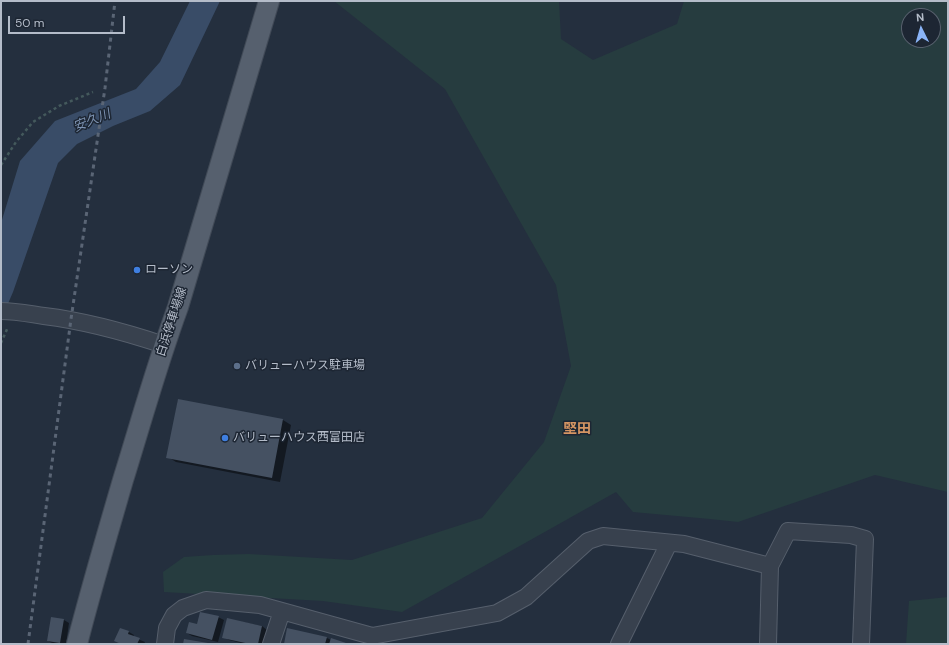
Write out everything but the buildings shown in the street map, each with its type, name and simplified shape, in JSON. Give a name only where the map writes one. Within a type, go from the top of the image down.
[{"type":"main road","name":"白浜停車場線","points":[[77,644],[87,604],[164,345],[178,307],[269,1]]},
{"type":"street","points":[[8,311],[71,320],[134,335],[164,345]]},
{"type":"street","points":[[768,644],[770,566],[788,531],[851,536],[865,539],[861,644]]},
{"type":"street","points":[[166,644],[167,628],[174,615],[183,608],[206,600],[260,605],[375,640],[496,613],[526,597],[588,541],[603,536],[684,544],[770,566]]},
{"type":"street","points":[[619,644],[669,543]]},
{"type":"street","points":[[271,644],[282,611]]},
{"type":"path","points":[[1,165],[16,142],[33,122],[59,106],[93,92]]},
{"type":"green space","points":[[334,1],[559,1],[561,39],[593,60],[677,24],[684,1],[948,1],[948,492],[875,475],[738,522],[633,512],[616,492],[402,612],[323,601],[164,592],[163,572],[184,557],[249,554],[352,560],[482,518],[544,442],[571,366],[556,285],[445,89]]},
{"type":"green space","points":[[948,597],[948,644],[906,644],[909,601]]},
{"type":"water","name":"安久川","points":[[190,1],[220,1],[180,85],[150,111],[113,126],[77,144],[58,163],[13,292],[1,320],[1,223],[20,161],[55,121],[136,89],[160,62]]},
{"type":"railway","points":[[28,644],[71,319],[105,88],[115,1]]},
{"type":"place","name":"ローソン","points":[[137,270]]},
{"type":"place","name":"バリューハウス駐車場","points":[[237,366]]},
{"type":"place","name":"バリューハウス西富田店","points":[[225,438]]},
{"type":"district","name":"堅田","points":[[577,429]]}]
